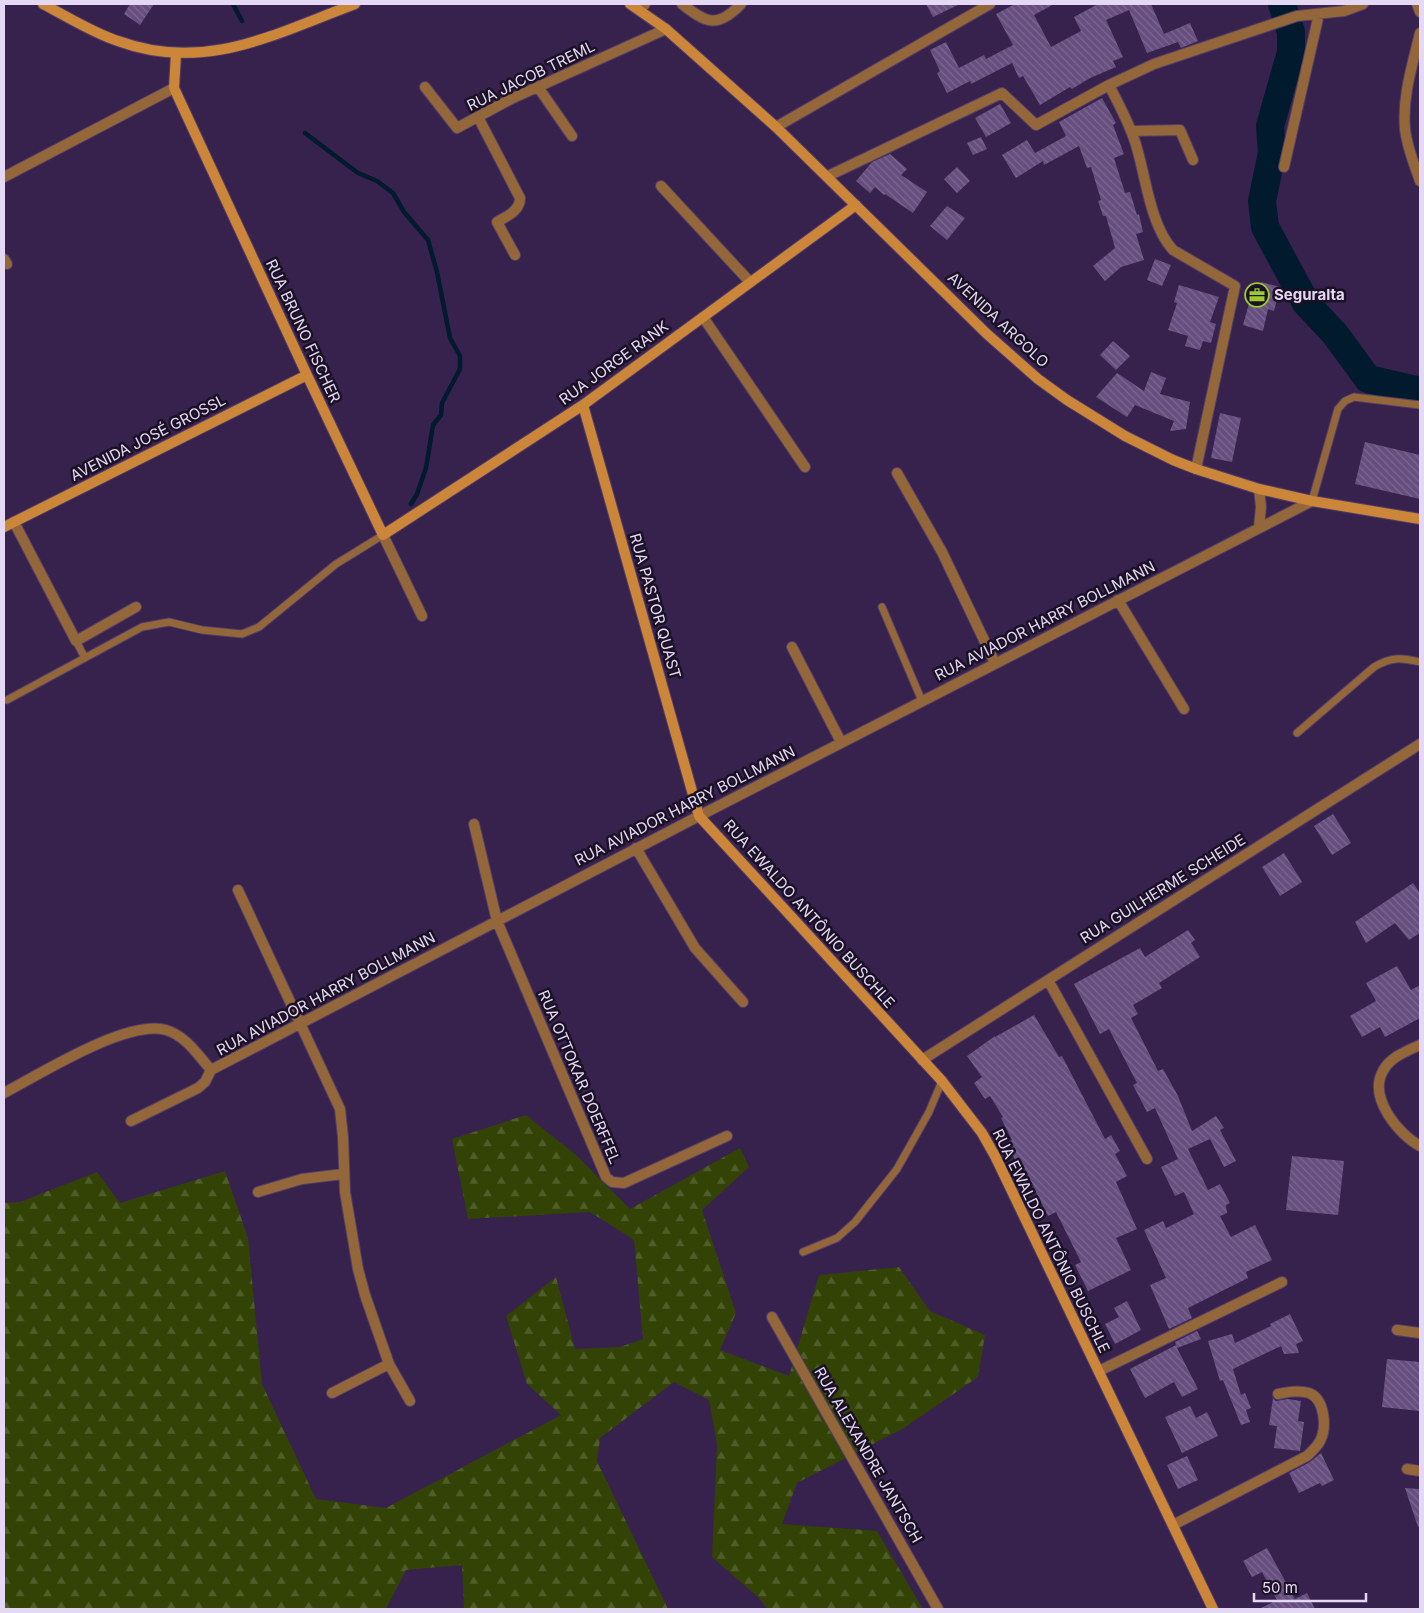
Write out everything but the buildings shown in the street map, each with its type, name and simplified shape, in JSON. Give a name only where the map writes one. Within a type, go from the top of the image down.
[{"type":"street","points":[[43,4],[116,41],[147,50],[176,54],[202,53],[227,49],[255,41],[355,4]]},
{"type":"street","points":[[682,4],[710,22],[722,19],[741,4]]},
{"type":"street","points":[[776,126],[990,4]]},
{"type":"street","points":[[828,176],[1002,93],[1036,125],[1109,85],[1154,64],[1298,16],[1344,11],[1364,4]]},
{"type":"street","points":[[1417,4],[1420,12]]},
{"type":"street","name":"AVENIDA ARGOLO","points":[[636,5],[776,126],[987,334],[1038,379],[1067,400],[1125,436],[1166,457],[1196,469],[1259,489],[1312,501],[1420,519]]},
{"type":"street","points":[[1284,167],[1319,14]]},
{"type":"street","name":"RUA JACOB TREML","points":[[425,87],[457,128],[538,87],[666,29]]},
{"type":"street","points":[[1420,33],[1410,74],[1405,117],[1408,144],[1420,181]]},
{"type":"street","name":"RUA BRUNO FISCHER","points":[[176,54],[174,88],[306,376],[422,616]]},
{"type":"street","points":[[1109,85],[1132,131],[1156,222],[1165,241],[1173,250],[1235,286],[1196,469]]},
{"type":"street","points":[[538,87],[572,136]]},
{"type":"street","points":[[4,177],[174,88]]},
{"type":"street","points":[[478,117],[520,198],[518,208],[497,222],[515,255]]},
{"type":"street","points":[[1132,131],[1180,130],[1193,160]]},
{"type":"street","points":[[661,186],[750,282]]},
{"type":"street","name":"RUA JORGE RANK","points":[[383,535],[584,404],[856,205]]},
{"type":"street","points":[[703,317],[805,467]]},
{"type":"street","name":"AVENIDA JOSÉ GROSSL","points":[[4,527],[306,376]]},
{"type":"street","name":"RUA PASTOR QUAST","points":[[584,404],[699,816]]},
{"type":"street","points":[[897,474],[942,552],[994,663]]},
{"type":"street","points":[[1259,489],[1261,507],[1259,527]]},
{"type":"street","name":"RUA AVIADOR HARRY BOLLMANN","points":[[131,1121],[198,1088],[205,1082],[211,1070],[841,742],[1312,501]]},
{"type":"street","points":[[14,522],[76,641],[136,607]]},
{"type":"street","points":[[1118,600],[1184,709]]},
{"type":"street","points":[[792,647],[841,742]]},
{"type":"street","name":"RUA GUILHERME SCHEIDE","points":[[922,1060],[1420,744]]},
{"type":"street","name":"RUA EWALDO ANTÔNIO BUSCHLE","points":[[699,816],[942,1081],[969,1115],[995,1156],[1213,1609]]},
{"type":"street","name":"RUA OTTOKAR DOERFFEL","points":[[474,824],[496,921],[606,1177],[612,1182],[624,1183],[727,1136]]},
{"type":"street","points":[[636,848],[695,948],[743,1002]]},
{"type":"street","points":[[238,890],[340,1109],[347,1212],[358,1269],[389,1364],[410,1401]]},
{"type":"street","points":[[1048,980],[1147,1160]]},
{"type":"street","points":[[4,1093],[97,1045],[143,1029],[165,1030],[176,1034],[193,1048],[211,1070]]},
{"type":"street","points":[[1420,1045],[1402,1053],[1391,1061],[1382,1071],[1378,1085],[1381,1099],[1389,1117],[1402,1133],[1420,1146]]},
{"type":"street","points":[[258,1192],[302,1179],[343,1174]]},
{"type":"street","points":[[1099,1371],[1282,1282]]},
{"type":"street","name":"RUA ALEXANDRE JANTSCH","points":[[772,1317],[938,1609]]},
{"type":"street","points":[[1397,1330],[1420,1333]]},
{"type":"street","points":[[332,1393],[389,1364]]},
{"type":"street","points":[[1173,1525],[1307,1456],[1315,1448],[1321,1440],[1324,1424],[1322,1409],[1317,1398],[1309,1393],[1296,1391],[1278,1394]]},
{"type":"street","points":[[1407,1469],[1420,1471]]},
{"type":"lane","points":[[1312,501],[1338,409],[1344,401],[1354,397],[1420,405]]},
{"type":"lane","points":[[7,700],[142,627],[169,622],[202,630],[242,634],[259,627],[336,564],[383,535]]},
{"type":"lane","points":[[882,607],[922,701]]},
{"type":"lane","points":[[76,641],[85,658]]},
{"type":"lane","points":[[1297,733],[1382,662],[1398,658],[1420,662]]},
{"type":"lane","points":[[803,1252],[837,1238],[855,1222],[897,1168],[929,1112],[942,1081]]},
{"type":"green space","points":[[526,1115],[576,1155],[630,1209],[740,1148],[749,1167],[702,1210],[736,1313],[720,1350],[789,1376],[819,1275],[899,1267],[930,1311],[985,1335],[978,1377],[904,1428],[797,1483],[782,1524],[877,1531],[923,1609],[767,1609],[760,1599],[712,1557],[717,1444],[709,1400],[674,1382],[600,1438],[597,1461],[668,1609],[464,1609],[462,1565],[406,1570],[386,1609],[4,1609],[4,1203],[20,1202],[97,1172],[120,1203],[225,1171],[248,1238],[262,1384],[316,1499],[386,1508],[561,1415],[527,1384],[506,1316],[556,1277],[575,1349],[620,1347],[643,1339],[634,1240],[590,1212],[468,1219],[452,1139]]},
{"type":"waterway","points":[[233,4],[242,21]]},
{"type":"waterway","points":[[1282,4],[1291,32],[1291,52],[1270,126],[1272,153],[1262,201],[1265,227],[1306,303],[1335,334],[1368,379],[1420,391]]},
{"type":"waterway","points":[[305,133],[358,173],[377,181],[393,193],[404,212],[428,240],[437,272],[450,338],[460,356],[460,369],[442,403],[441,415],[433,425],[426,468],[417,494],[411,504]]},
{"type":"place","name":"Seguralta","points":[[1257,295]]}]
